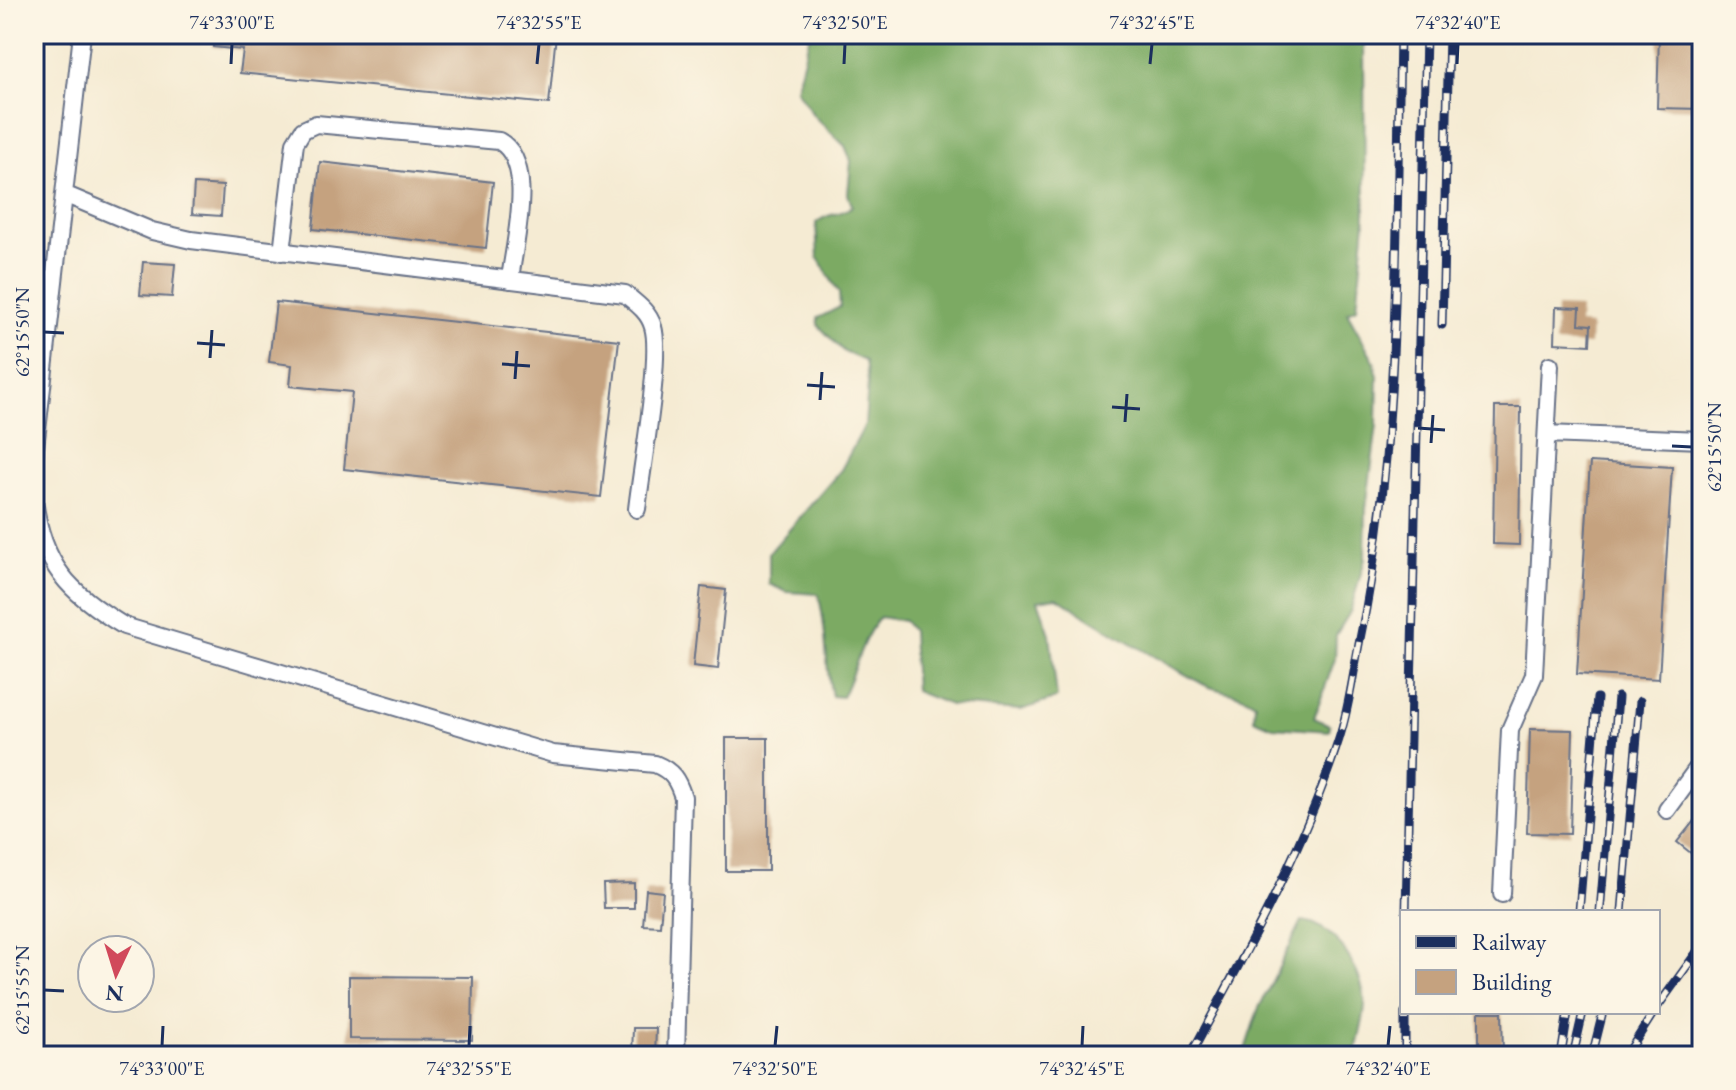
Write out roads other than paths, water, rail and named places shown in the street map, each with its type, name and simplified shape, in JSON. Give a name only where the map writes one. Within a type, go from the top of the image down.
[{"type":"lane","points":[[34,457],[82,34]]},
{"type":"lane","points":[[282,252],[295,143],[303,130],[316,124],[499,141],[510,147],[522,173],[510,280]]},
{"type":"lane","points":[[64,194],[152,231],[191,240],[625,294],[643,309],[654,327],[655,353],[637,509]]},
{"type":"lane","points":[[1502,894],[1510,730],[1534,675],[1550,365]]},
{"type":"lane","points":[[1547,434],[1702,440]]},
{"type":"lane","points":[[34,499],[45,552],[68,585],[90,606],[124,626],[553,754],[655,764],[668,769],[677,779],[683,797],[676,1056]]},
{"type":"lane","points":[[1667,810],[1702,762]]},
{"type":"railway","points":[[1190,1056],[1291,861],[1325,781],[1348,703],[1373,569],[1389,417],[1394,340],[1400,34]]},
{"type":"railway","points":[[1406,910],[1426,34]]},
{"type":"railway","points":[[1442,325],[1449,34]]},
{"type":"railway","points":[[1600,910],[1618,697]]},
{"type":"railway","points":[[1579,910],[1597,698]]},
{"type":"railway","points":[[1622,910],[1640,701]]},
{"type":"railway","points":[[1660,1003],[1702,945]]},
{"type":"railway","points":[[1405,1014],[1405,1056]]},
{"type":"railway","points":[[1561,1056],[1568,1014]]},
{"type":"railway","points":[[1573,1056],[1583,1014]]},
{"type":"railway","points":[[1592,1056],[1602,1014]]},
{"type":"railway","points":[[1626,1056],[1653,1014]]}]
